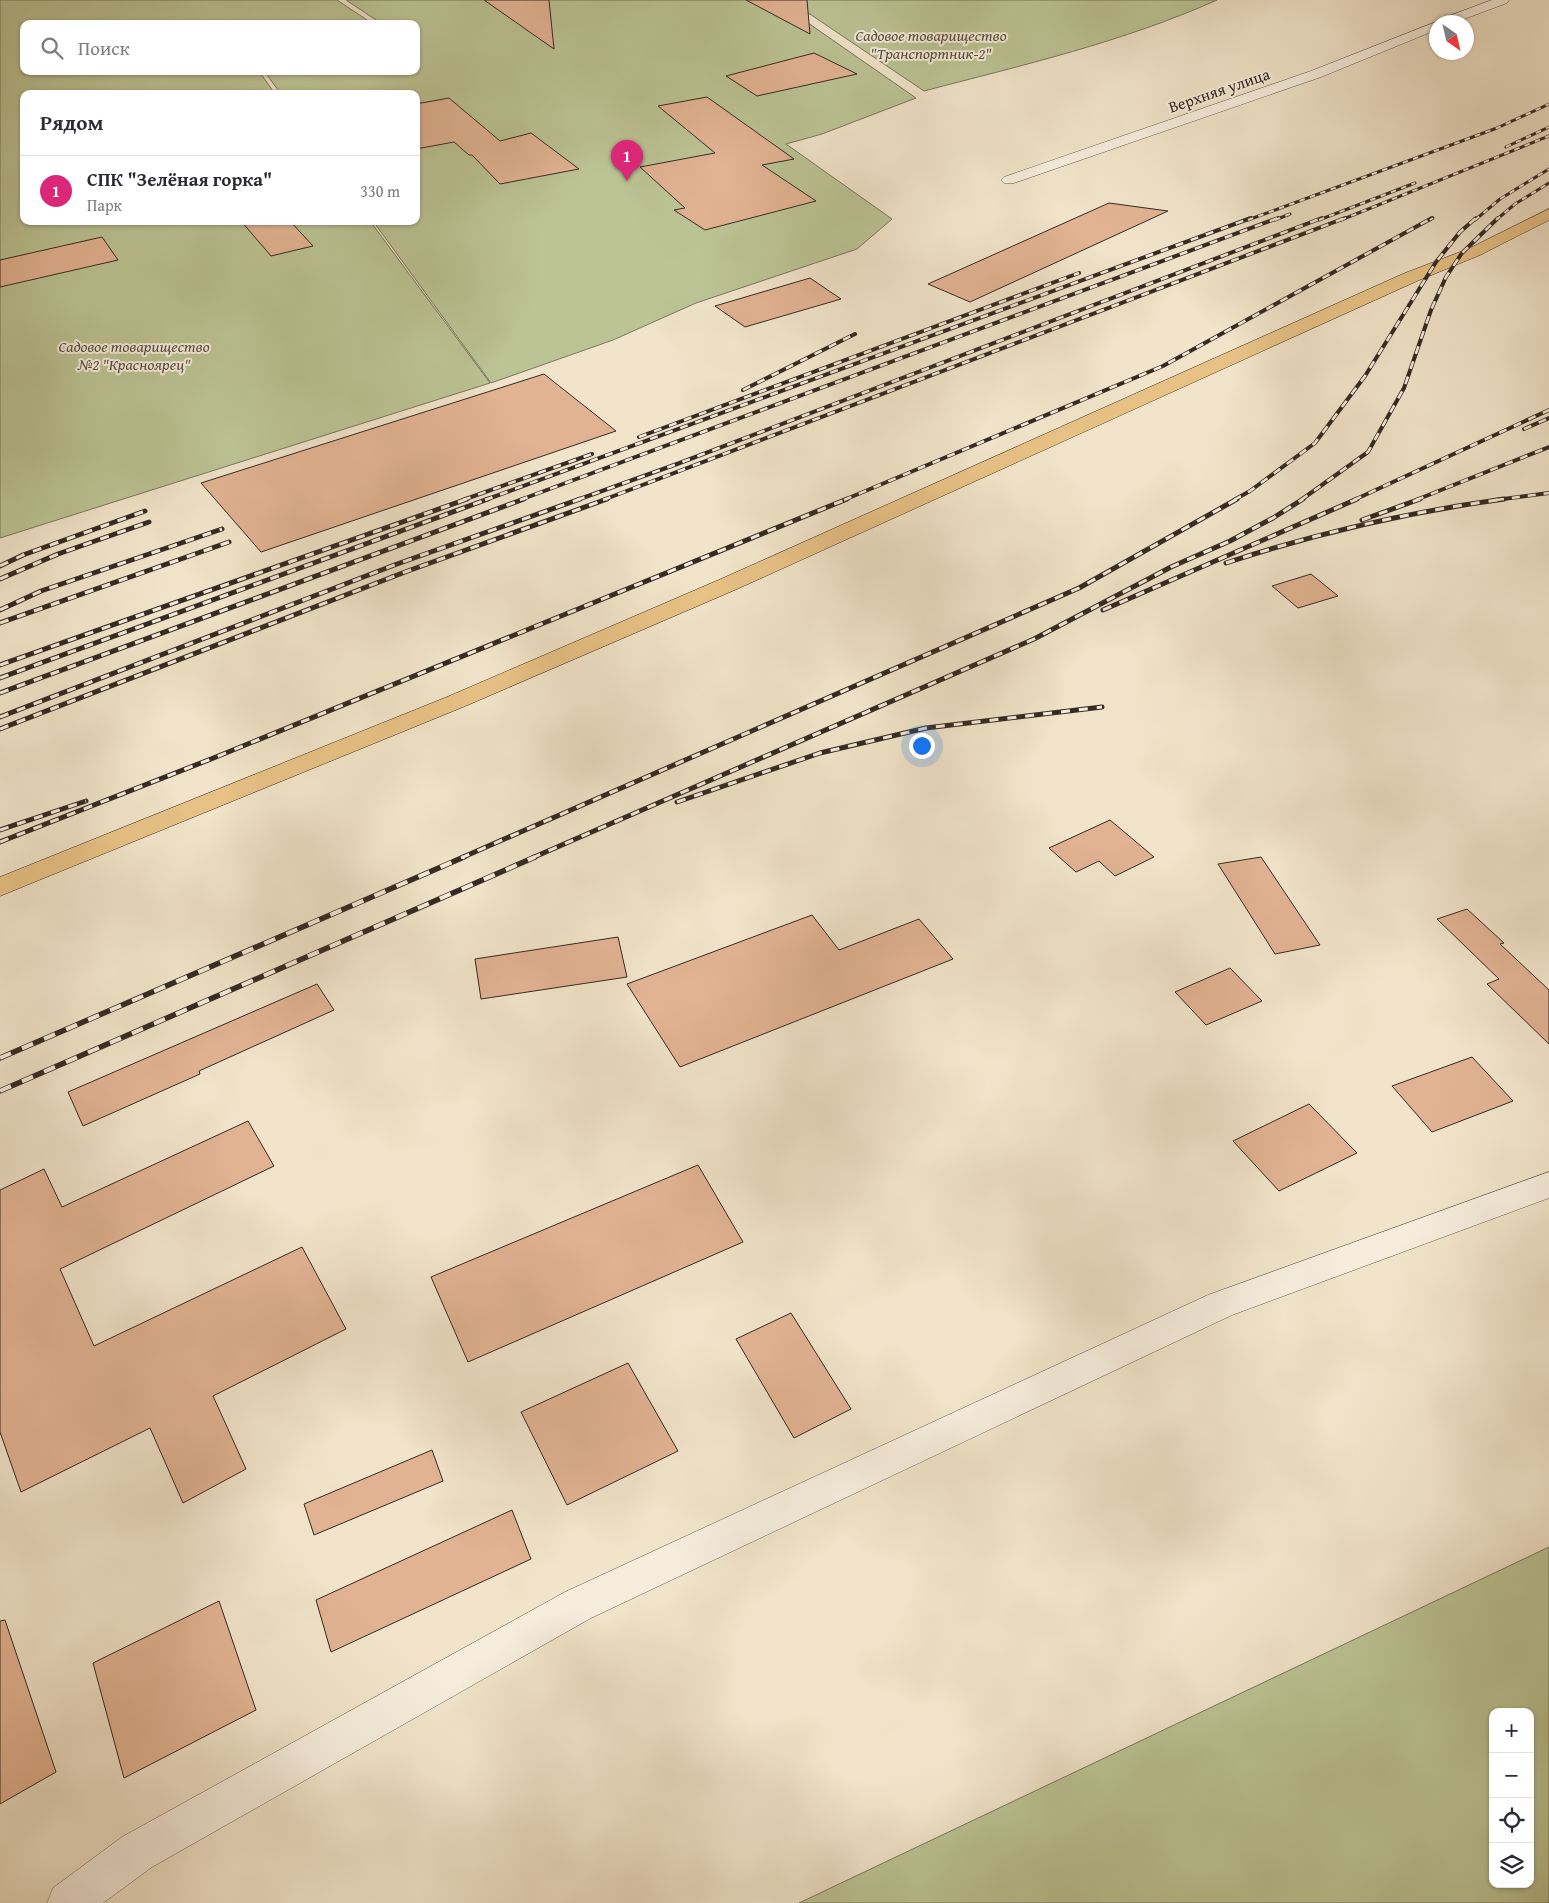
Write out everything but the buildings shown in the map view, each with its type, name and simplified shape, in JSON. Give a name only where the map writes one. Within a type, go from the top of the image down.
[{"type":"highway","points":[[0,886],[455,702],[720,588],[1411,277],[1474,252],[1549,214]]},
{"type":"street","points":[[1464,15],[1503,0]]},
{"type":"street","name":"Верхняя улица","points":[[1010,180],[1316,74],[1429,29]]},
{"type":"street","points":[[68,1903],[137,1852],[578,1605],[1220,1305],[1549,1185]]},
{"type":"green space","name":"Садовое товарищество №2 \"Красноярец\"","points":[[0,0],[337,0],[367,20],[20,20],[20,75],[262,75],[272,90],[20,90],[20,225],[373,225],[490,383],[0,538]]},
{"type":"green space","points":[[346,0],[775,0],[916,98],[822,134],[786,144],[892,219],[857,249],[696,303],[613,340],[491,383],[376,225],[420,225],[420,90],[278,90],[267,75],[420,75],[420,20],[376,20]]},
{"type":"green space","name":"Садовое товарищество \"Транспортник-2\"","points":[[789,0],[1217,0],[1145,28],[1072,52],[924,91]]},
{"type":"green space","points":[[1549,1547],[1549,1903],[799,1903]]},
{"type":"railway","points":[[1248,220],[1497,128],[1549,104]]},
{"type":"railway","points":[[1506,147],[1549,127]]},
{"type":"railway","points":[[1341,220],[1549,136]]},
{"type":"railway","points":[[1475,220],[1500,199],[1549,169]]},
{"type":"railway","points":[[1319,220],[1415,183]]},
{"type":"railway","points":[[1496,220],[1515,204],[1549,183]]},
{"type":"railway","points":[[1275,220],[1290,214]]},
{"type":"railway","points":[[485,500],[1251,218]]},
{"type":"railway","points":[[520,500],[1278,218]]},
{"type":"railway","points":[[577,500],[677,464],[1322,218]]},
{"type":"railway","points":[[603,500],[1345,218]]},
{"type":"railway","points":[[844,500],[1163,366],[1432,218]]},
{"type":"railway","points":[[1234,500],[1250,491],[1315,443],[1365,376],[1436,262],[1460,232],[1476,218]]},
{"type":"railway","points":[[1301,500],[1368,452],[1404,388],[1431,310],[1446,277],[1462,253],[1498,218]]},
{"type":"railway","points":[[639,437],[1079,273]]},
{"type":"railway","points":[[743,390],[855,334]]},
{"type":"railway","points":[[1354,500],[1549,410]]},
{"type":"railway","points":[[1524,429],[1549,418]]},
{"type":"railway","points":[[1416,500],[1549,447]]},
{"type":"railway","points":[[463,500],[592,454]]},
{"type":"railway","points":[[1496,500],[1549,493]]},
{"type":"railway","points":[[0,665],[467,499]]},
{"type":"railway","points":[[0,678],[488,499]]},
{"type":"railway","points":[[0,693],[524,499]]},
{"type":"railway","points":[[0,717],[397,564],[580,499]]},
{"type":"railway","points":[[0,729],[405,572],[607,499]]},
{"type":"railway","points":[[0,842],[216,757],[847,499]]},
{"type":"railway","points":[[461,858],[1079,588],[1237,499]]},
{"type":"railway","points":[[532,858],[1034,639],[1171,567],[1230,541],[1273,518],[1303,499]]},
{"type":"railway","points":[[1103,610],[1357,499]]},
{"type":"railway","points":[[1362,520],[1420,499]]},
{"type":"railway","points":[[1226,563],[1294,542],[1398,517],[1504,499]]},
{"type":"railway","points":[[0,566],[23,555],[145,511]]},
{"type":"railway","points":[[0,579],[58,554],[149,522]]},
{"type":"railway","points":[[0,610],[41,591],[222,529]]},
{"type":"railway","points":[[0,623],[229,542]]},
{"type":"railway","points":[[677,802],[820,753],[926,728],[1102,707]]},
{"type":"railway","points":[[0,830],[86,801]]},
{"type":"railway","points":[[0,1058],[464,857]]},
{"type":"railway","points":[[0,1091],[535,857]]},
{"type":"place","name":"СПК \"Зелёная горка\"","points":[[627,181]]}]
